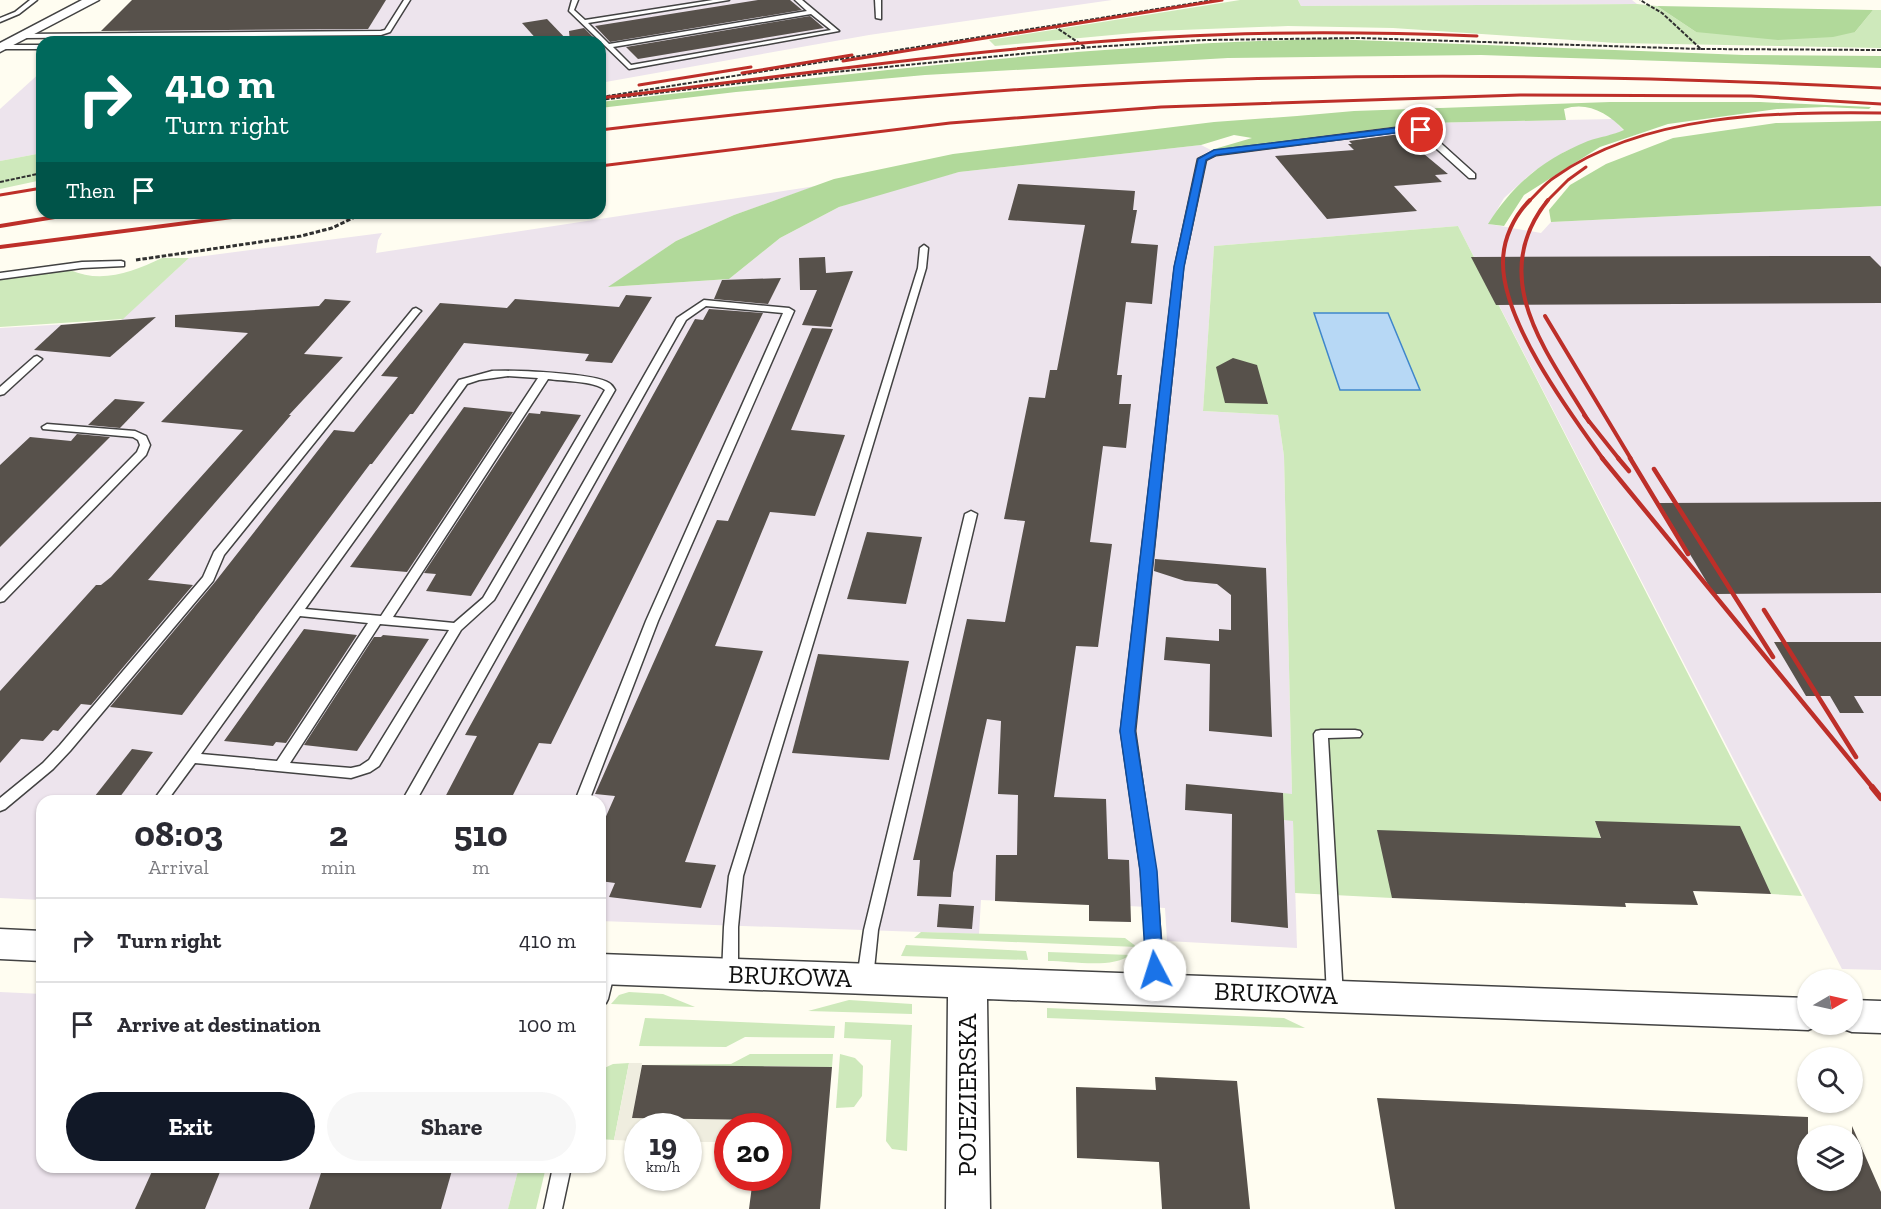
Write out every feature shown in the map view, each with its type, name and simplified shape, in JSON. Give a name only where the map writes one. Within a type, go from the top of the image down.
[{"type":"street","points":[[1,48],[92,0]]},
{"type":"street","points":[[0,944],[36,946]]},
{"type":"street","name":"BRUKOWA","points":[[606,979],[730,974],[1797,1014]]},
{"type":"street","name":"POJEZIERSKA","points":[[967,982],[968,1209]]},
{"type":"street","points":[[1863,1016],[1881,1017]]},
{"type":"lane","points":[[0,20],[17,13],[34,0]]},
{"type":"lane","points":[[25,36],[381,33],[388,31],[407,0]]},
{"type":"lane","points":[[575,0],[572,10],[598,36]]},
{"type":"lane","points":[[584,22],[726,0]]},
{"type":"lane","points":[[608,46],[629,67],[836,31],[798,0]]},
{"type":"lane","points":[[878,0],[879,18]]},
{"type":"lane","points":[[608,46],[813,12]]},
{"type":"lane","points":[[1,48],[36,47]]},
{"type":"lane","points":[[1157,989],[1148,871],[1128,731],[1179,267],[1202,159],[1214,153],[1411,128],[1421,130],[1472,176]]},
{"type":"lane","points":[[730,974],[731,927],[736,876],[922,268],[924,248]]},
{"type":"lane","points":[[0,276],[82,265],[121,264]]},
{"type":"lane","points":[[412,795],[682,318],[704,303],[789,311],[652,621],[584,795]]},
{"type":"lane","points":[[0,806],[41,772],[64,748],[209,579],[218,554],[416,312]]},
{"type":"lane","points":[[0,392],[37,359]]},
{"type":"lane","points":[[164,795],[296,612],[463,382],[473,377],[501,374],[591,381],[604,384],[610,390],[488,600],[457,627],[374,763],[366,769],[351,773],[191,758]]},
{"type":"lane","points":[[280,766],[544,377]]},
{"type":"lane","points":[[0,598],[142,453],[146,445],[142,438],[135,434],[47,427]]},
{"type":"lane","points":[[865,979],[871,930],[971,514]]},
{"type":"lane","points":[[296,612],[457,627]]},
{"type":"lane","points":[[1335,996],[1321,734],[1355,734]]},
{"type":"lane","points":[[553,1209],[561,1173]]},
{"type":"path","points":[[606,98],[1214,0]]},
{"type":"path","points":[[1640,0],[1662,13],[1701,49]]},
{"type":"path","points":[[1054,25],[1087,48]]},
{"type":"path","points":[[606,98],[1087,48],[1233,39],[1360,38],[1701,49],[1881,51]]},
{"type":"path","points":[[0,182],[36,173]]},
{"type":"path","points":[[121,264],[144,257],[301,236],[332,228],[350,219]]},
{"type":"shaded area","points":[[133,0],[1112,0],[869,35],[606,82],[606,36],[124,36],[138,21]]},
{"type":"shaded area","points":[[1298,0],[1632,0],[1637,4],[1301,6]]},
{"type":"shaded area","points":[[36,76],[36,154],[0,161],[0,109]]},
{"type":"shaded area","points":[[1613,119],[1624,131],[1564,152],[1533,172],[1504,198],[1489,224],[1541,233],[1551,222],[1881,206],[1881,970],[1842,969],[1458,226],[1214,246],[1203,411],[1278,415],[1284,456],[1292,794],[1283,794],[1284,819],[1293,820],[1297,948],[1167,941],[1165,908],[1110,905],[981,900],[979,934],[606,921],[606,795],[36,795],[36,900],[0,898],[0,328],[120,321],[189,258],[382,233],[378,240],[376,253],[816,186],[734,215],[676,241],[609,287],[729,279],[780,238],[839,207],[889,190],[959,172],[1201,145],[1211,150],[1423,123]]},
{"type":"shaded area","points":[[0,992],[36,994],[36,1173],[517,1173],[508,1209],[0,1209]]},
{"type":"shaded area","points":[[629,1063],[642,1063],[633,1113],[624,1113],[624,1140],[614,1140]]},
{"type":"shaded area","points":[[702,1119],[714,1119],[714,1142],[702,1142]]},
{"type":"green space","points":[[1240,0],[1298,0],[1301,6],[1637,4],[1657,6],[1696,32],[1855,32],[1873,10],[1881,10],[1881,48],[1616,43],[1393,28],[1288,26],[1155,31],[995,46],[989,40]]},
{"type":"green space","points":[[1657,6],[1873,10],[1855,32],[1833,37],[1778,40],[1696,32]]},
{"type":"green space","points":[[1329,39],[1744,55],[1881,56],[1881,68],[1481,55],[1228,58],[925,75],[736,92],[606,107],[606,101],[963,62],[1237,42]]},
{"type":"green space","points":[[1610,102],[1760,102],[1871,107],[1869,109],[1825,107],[1777,109],[1668,124],[1600,147],[1524,195],[1504,226],[1488,224],[1508,196],[1531,174],[1572,148],[1624,130],[1611,118],[1597,110],[1573,107],[1564,109],[1566,120],[1423,123],[1211,150],[1252,138],[1234,135],[1201,145],[959,172],[839,207],[780,238],[729,279],[608,287],[676,241],[734,215],[834,179],[953,154],[1214,122],[1354,111]]},
{"type":"green space","points":[[1881,121],[1881,206],[1551,222],[1549,210],[1570,185],[1606,164],[1673,138],[1776,123]]},
{"type":"green space","points":[[36,154],[36,181],[0,189],[0,161]]},
{"type":"green space","points":[[1458,226],[1802,896],[1771,894],[1595,821],[1604,848],[1392,898],[1295,893],[1293,821],[1284,820],[1283,793],[1292,794],[1284,456],[1278,415],[1203,411],[1214,246]]},
{"type":"green space","points":[[162,258],[189,258],[123,319],[0,327],[0,280],[70,270],[82,274],[105,276],[128,272]]},
{"type":"green space","points":[[921,932],[1125,938],[1137,947],[914,938]]},
{"type":"green space","points":[[906,945],[1026,951],[1028,960],[901,956]]},
{"type":"green space","points":[[1048,952],[1130,955],[1113,962],[1091,963],[1048,961]]},
{"type":"green space","points":[[629,992],[663,994],[695,1007],[611,1004],[619,995]]},
{"type":"green space","points":[[849,1000],[912,1004],[912,1014],[808,1011]]},
{"type":"green space","points":[[1047,1008],[1284,1018],[1305,1028],[1047,1018]]},
{"type":"green space","points":[[645,1018],[835,1026],[834,1038],[745,1037],[726,1047],[639,1046]]},
{"type":"green space","points":[[845,1022],[912,1025],[907,1151],[892,1149],[886,1141],[891,1040],[844,1038]]},
{"type":"green space","points":[[750,1054],[833,1054],[832,1067],[764,1066],[763,1071],[726,1066],[642,1065],[731,1064]]},
{"type":"green space","points":[[840,1054],[855,1058],[863,1066],[862,1096],[854,1107],[836,1108]]},
{"type":"green space","points":[[629,1063],[614,1140],[606,1139],[606,1067],[613,1064]]},
{"type":"green space","points":[[517,1173],[545,1173],[536,1209],[508,1209]]},
{"type":"water","points":[[1314,313],[1388,313],[1420,390],[1340,390]]},
{"type":"building","points":[[132,0],[386,0],[368,29],[101,31]]},
{"type":"building","points":[[758,0],[790,0],[802,10],[610,42],[595,26]]},
{"type":"building","points":[[810,16],[824,28],[638,59],[626,47]]},
{"type":"building","points":[[547,19],[563,36],[534,36],[522,23]]},
{"type":"building","points":[[584,28],[592,36],[569,36],[569,31]]},
{"type":"building","points":[[1400,134],[1448,174],[1435,175],[1442,182],[1394,186],[1417,211],[1327,219],[1275,156],[1354,150],[1348,144],[1352,144],[1349,141]]},
{"type":"building","points":[[1018,184],[1135,191],[1133,210],[1137,210],[1131,243],[1158,245],[1152,304],[1126,302],[1117,375],[1122,375],[1119,404],[1131,404],[1126,448],[1103,446],[1090,542],[1112,544],[1098,647],[1076,646],[1054,797],[1106,799],[1108,859],[1129,860],[1131,922],[1089,921],[1089,905],[995,901],[996,855],[1017,855],[1018,795],[998,794],[1001,721],[987,719],[953,873],[951,897],[917,896],[920,860],[913,860],[967,619],[1005,622],[1025,521],[1004,519],[1029,397],[1045,398],[1050,370],[1057,370],[1085,225],[1008,220]]},
{"type":"building","points":[[1870,256],[1881,267],[1881,303],[1496,305],[1471,257]]},
{"type":"building","points":[[825,257],[826,273],[853,271],[831,327],[802,325],[817,290],[800,290],[799,258]]},
{"type":"building","points":[[781,278],[768,304],[714,299],[722,280]]},
{"type":"building","points":[[626,295],[652,297],[612,363],[585,361],[589,354],[464,343],[413,414],[410,414],[370,464],[182,715],[110,707],[215,582],[334,430],[354,432],[398,377],[381,376],[440,303],[507,308],[515,299],[619,307]]},
{"type":"building","points":[[325,299],[351,301],[304,354],[343,357],[289,415],[291,415],[148,580],[193,585],[91,705],[81,704],[58,731],[53,730],[43,741],[21,739],[0,763],[0,691],[96,585],[101,585],[111,577],[243,430],[161,422],[248,333],[175,327],[175,315],[319,306]]},
{"type":"building","points":[[709,309],[763,313],[551,744],[539,743],[513,795],[446,795],[477,736],[465,735],[695,319],[703,320]]},
{"type":"building","points":[[156,317],[110,357],[34,350],[61,325]]},
{"type":"building","points":[[812,328],[833,329],[791,430],[845,435],[815,516],[770,512],[715,646],[763,651],[685,862],[716,865],[701,908],[609,897],[615,883],[606,882],[606,816],[615,796],[595,794],[717,520],[728,521]]},
{"type":"building","points":[[1233,358],[1257,365],[1268,404],[1225,403],[1216,367]]},
{"type":"building","points":[[115,399],[145,402],[120,428],[88,425]]},
{"type":"building","points":[[464,407],[513,412],[407,572],[350,567]]},
{"type":"building","points":[[541,411],[581,415],[471,596],[426,591],[436,574],[424,573],[529,413],[540,414]]},
{"type":"building","points":[[77,434],[110,437],[0,547],[0,465],[30,437],[71,441]]},
{"type":"building","points":[[1881,502],[1881,593],[1714,594],[1659,503]]},
{"type":"building","points":[[867,532],[922,537],[906,604],[847,599]]},
{"type":"building","points":[[1155,559],[1266,568],[1272,737],[1209,731],[1210,664],[1164,660],[1166,637],[1219,641],[1219,629],[1231,630],[1231,595],[1217,584],[1185,581],[1154,571]]},
{"type":"building","points":[[304,629],[357,635],[286,743],[276,742],[273,746],[224,741]]},
{"type":"building","points":[[383,635],[429,639],[357,751],[304,745],[374,637]]},
{"type":"building","points":[[1774,642],[1881,642],[1881,696],[1854,696],[1864,713],[1840,713],[1830,696],[1806,696]]},
{"type":"building","points":[[818,654],[909,661],[889,760],[792,753]]},
{"type":"building","points":[[132,749],[153,752],[121,795],[96,795]]},
{"type":"building","points":[[1186,784],[1283,793],[1288,928],[1231,922],[1232,814],[1185,810]]},
{"type":"building","points":[[1595,821],[1740,826],[1771,894],[1693,891],[1698,905],[1625,903],[1626,907],[1392,898],[1377,830],[1601,838]]},
{"type":"building","points":[[939,904],[974,906],[972,929],[937,927]]},
{"type":"building","points":[[642,1065],[832,1067],[820,1209],[749,1209],[751,1191],[792,1191],[792,1113],[714,1113],[714,1119],[702,1119],[702,1113],[633,1113]]},
{"type":"building","points":[[1155,1077],[1237,1081],[1250,1209],[1162,1209],[1159,1162],[1077,1158],[1076,1087],[1156,1090]]},
{"type":"building","points":[[1377,1098],[1808,1117],[1808,1125],[1797,1125],[1797,1191],[1863,1191],[1863,1151],[1881,1192],[1881,1209],[1395,1209]]},
{"type":"building","points":[[151,1173],[220,1173],[205,1209],[135,1209]]},
{"type":"building","points":[[321,1173],[451,1173],[441,1209],[309,1209]]},
{"type":"railway","points":[[843,61],[1222,0]]},
{"type":"railway","points":[[628,95],[898,62],[1101,41],[1285,33],[1477,36]]},
{"type":"railway","points":[[742,73],[852,55]]},
{"type":"railway","points":[[639,85],[751,67]]},
{"type":"railway","points":[[606,129],[921,97],[1162,82],[1323,77],[1482,76],[1721,81],[1881,88]]},
{"type":"railway","points":[[606,97],[636,94]]},
{"type":"railway","points":[[606,165],[950,123],[1161,107],[1520,95],[1751,96],[1881,104]]},
{"type":"railway","points":[[1528,202],[1551,179],[1591,156],[1629,140],[1670,128],[1755,116],[1881,113]]},
{"type":"railway","points":[[1548,200],[1568,180],[1586,167]]},
{"type":"railway","points":[[0,195],[36,189]]},
{"type":"railway","points":[[1530,200],[1514,221],[1505,245],[1503,262],[1513,311],[1525,338],[1556,392],[1603,459]]},
{"type":"railway","points":[[1548,200],[1530,229],[1522,258],[1522,286],[1541,342],[1587,419]]},
{"type":"railway","points":[[0,226],[43,219]]},
{"type":"railway","points":[[0,247],[217,219]]},
{"type":"railway","points":[[1545,316],[1631,459]]},
{"type":"railway","points":[[1584,415],[1587,419]]},
{"type":"railway","points":[[1587,419],[1619,459]]},
{"type":"railway","points":[[1602,458],[1873,788]]},
{"type":"railway","points":[[1618,458],[1629,471]]},
{"type":"railway","points":[[1630,458],[1688,554]]},
{"type":"railway","points":[[1654,469],[1773,657]]},
{"type":"railway","points":[[1764,610],[1856,757]]},
{"type":"railway","points":[[1872,787],[1881,798]]},
{"type":"route","points":[[1155,970],[1148,871],[1128,731],[1179,267],[1202,159],[1214,153],[1411,128],[1421,130]]}]
